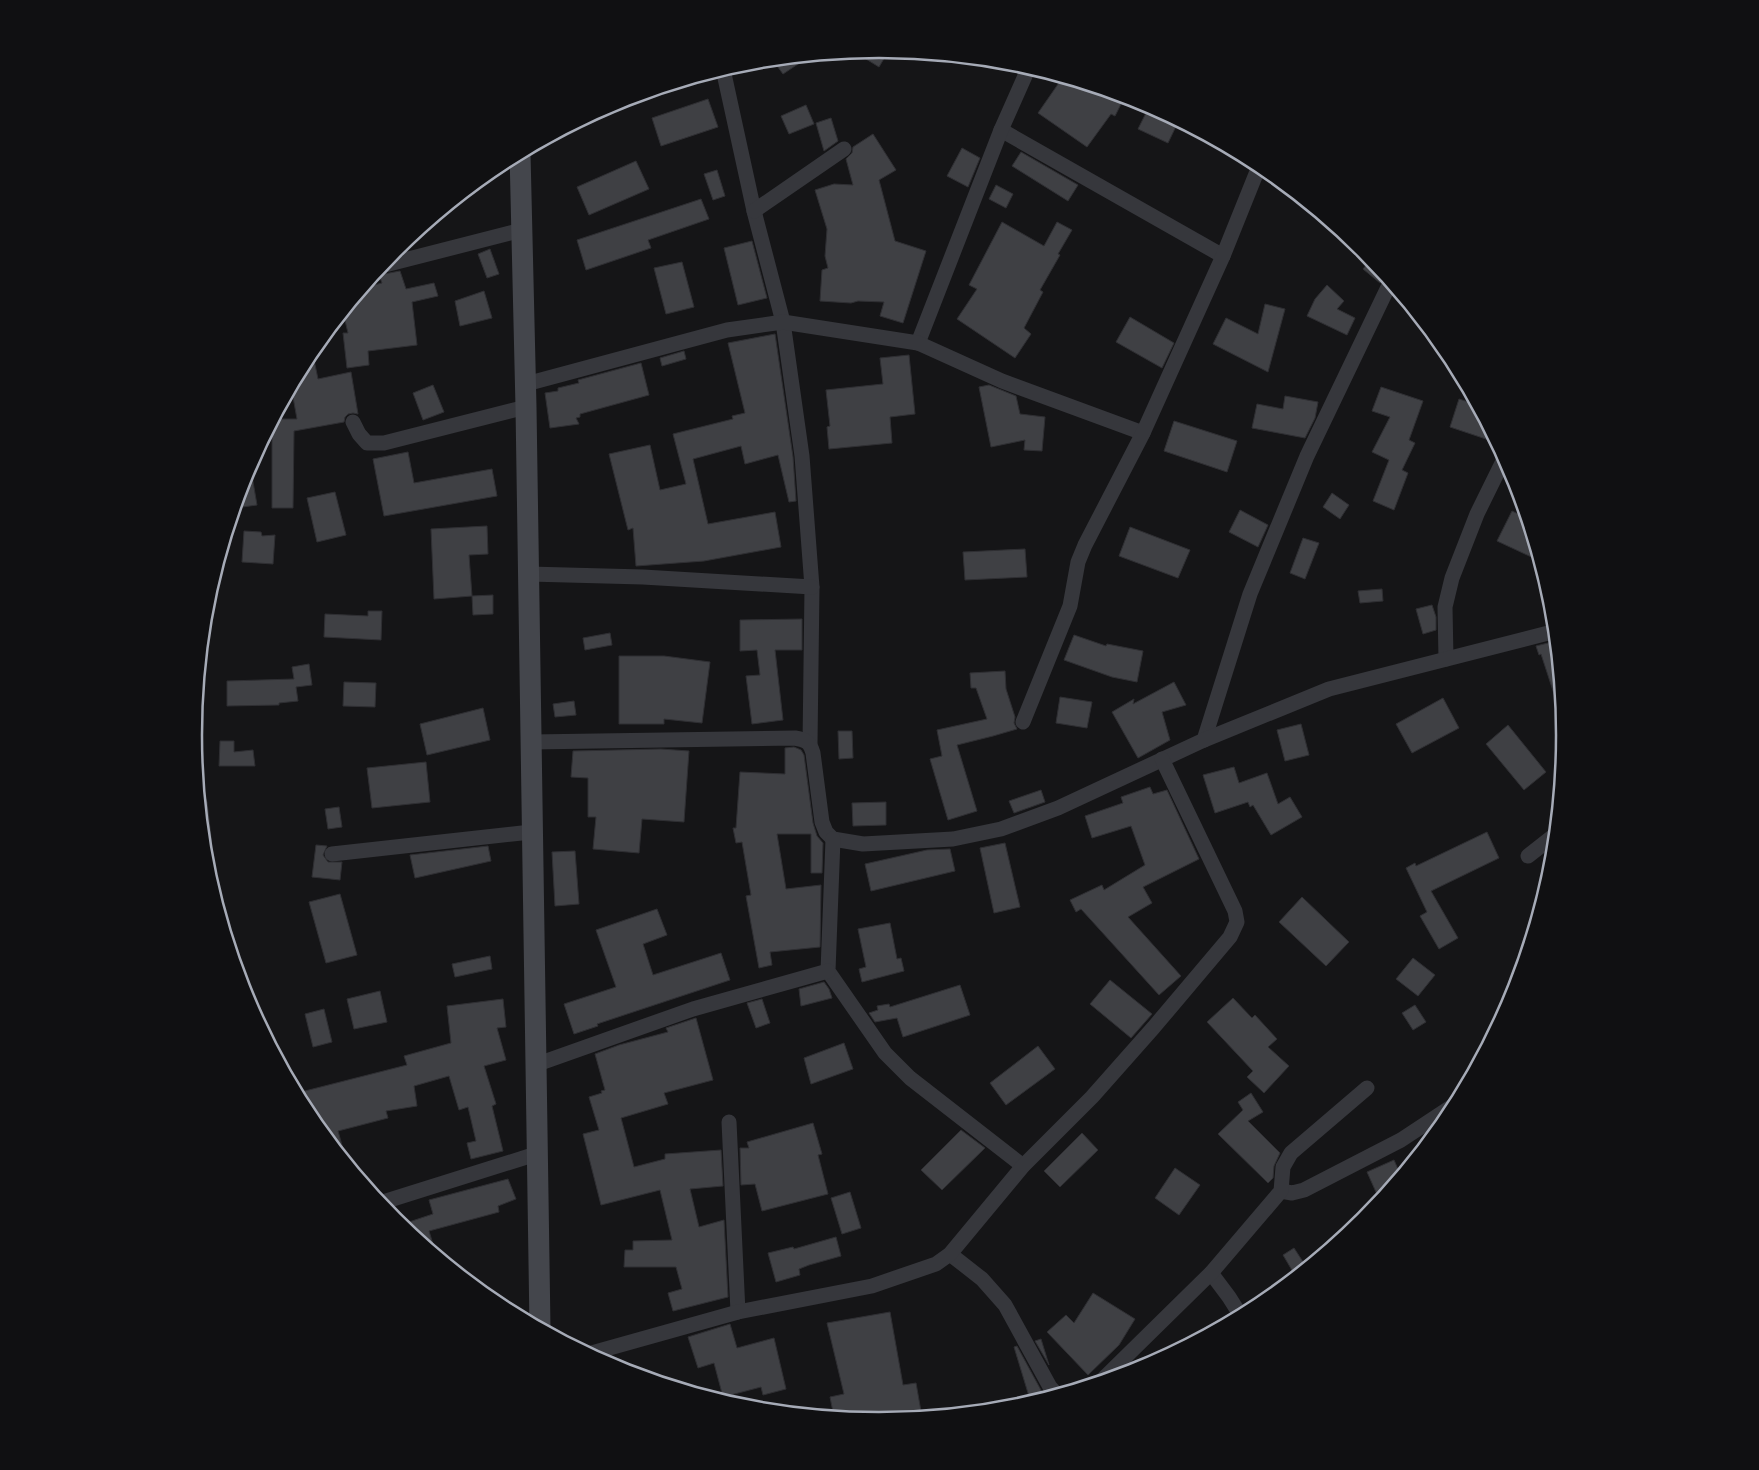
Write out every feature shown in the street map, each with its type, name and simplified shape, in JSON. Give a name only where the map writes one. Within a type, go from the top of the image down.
[{"type":"main road","points":[[520,161],[526,384],[531,832],[540,1321]]},
{"type":"street","points":[[918,343],[1025,74]]},
{"type":"street","points":[[725,76],[754,211],[783,322],[802,456],[812,587],[810,744],[822,822],[826,832],[833,839],[863,844],[953,839],[1001,829],[1058,808],[1204,740],[1330,690],[1549,633]]},
{"type":"street","points":[[1002,130],[1222,256]]},
{"type":"street","points":[[754,211],[844,148]]},
{"type":"street","points":[[1023,722],[1070,606],[1078,562],[1085,545],[1143,433],[1222,256],[1257,172]]},
{"type":"street","points":[[394,263],[522,230]]},
{"type":"street","points":[[1204,740],[1253,585],[1307,456],[1388,287]]},
{"type":"street","points":[[526,384],[727,330],[783,322],[918,343],[1002,381],[1143,433]]},
{"type":"street","points":[[353,422],[358,434],[367,443],[384,443],[526,406]]},
{"type":"street","points":[[1446,659],[1445,607],[1452,578],[1477,514],[1501,466]]},
{"type":"street","points":[[529,574],[643,577],[812,587]]},
{"type":"street","points":[[531,742],[796,738],[804,739],[810,744]]},
{"type":"street","points":[[598,1351],[738,1312],[872,1286],[936,1264],[950,1254],[1023,1166],[1092,1097],[1154,1027],[1230,936],[1236,922],[1235,910],[1162,759]]},
{"type":"street","points":[[332,854],[531,832]]},
{"type":"street","points":[[833,839],[828,971],[885,1054],[910,1078],[1023,1166]]},
{"type":"street","points":[[1528,856],[1548,840]]},
{"type":"street","points":[[535,1065],[693,1008],[828,971]]},
{"type":"street","points":[[1112,1371],[1211,1273],[1281,1191],[1283,1168],[1291,1154],[1367,1088]]},
{"type":"street","points":[[1281,1191],[1292,1193],[1304,1190],[1401,1140],[1441,1113]]},
{"type":"street","points":[[729,1122],[738,1312]]},
{"type":"street","points":[[387,1201],[536,1154]]},
{"type":"street","points":[[950,1254],[982,1279],[1006,1304],[1052,1390]]},
{"type":"street","points":[[1211,1273],[1238,1310]]},
{"type":"building","points":[[865,58],[884,58],[879,67]]},
{"type":"building","points":[[801,62],[783,74],[777,66]]},
{"type":"building","points":[[1059,82],[1122,102],[1115,116],[1111,114],[1087,147],[1038,113]]},
{"type":"building","points":[[708,99],[718,127],[661,146],[652,118]]},
{"type":"building","points":[[806,105],[814,124],[789,134],[781,116]]},
{"type":"building","points":[[1146,112],[1176,126],[1168,143],[1138,129]]},
{"type":"building","points":[[831,118],[838,141],[824,151],[816,123]]},
{"type":"building","points":[[873,134],[896,170],[879,180],[895,241],[926,251],[903,323],[880,316],[884,302],[858,301],[851,303],[820,301],[822,270],[828,268],[825,256],[827,229],[815,190],[834,184],[853,185],[846,159],[852,153],[853,147]]},
{"type":"building","points":[[962,148],[980,158],[968,187],[947,176]]},
{"type":"building","points":[[1021,152],[1078,185],[1068,201],[1012,166]]},
{"type":"building","points":[[636,161],[649,189],[589,215],[577,187]]},
{"type":"building","points":[[717,170],[725,196],[713,200],[704,174]]},
{"type":"building","points":[[996,185],[1013,194],[1006,208],[989,199]]},
{"type":"building","points":[[701,199],[709,219],[648,240],[651,248],[586,270],[577,240]]},
{"type":"building","points":[[1002,222],[1044,246],[1057,222],[1072,230],[1040,290],[1043,292],[1024,328],[1031,334],[1015,358],[957,319],[977,289],[969,285]]},
{"type":"building","points":[[752,241],[767,298],[738,305],[724,248]]},
{"type":"building","points":[[490,249],[499,274],[487,278],[478,254]]},
{"type":"building","points":[[682,262],[694,307],[666,314],[654,268]]},
{"type":"building","points":[[1367,264],[1382,280],[1380,283],[1363,269]]},
{"type":"building","points":[[400,271],[406,289],[434,283],[438,296],[412,302],[417,345],[368,351],[369,365],[347,368],[343,333],[348,333],[345,320],[372,286],[382,283],[380,277],[383,274]]},
{"type":"building","points":[[1327,285],[1344,301],[1337,309],[1355,318],[1347,335],[1307,316],[1315,299]]},
{"type":"building","points":[[484,291],[492,318],[460,326],[455,301]]},
{"type":"building","points":[[1265,304],[1285,309],[1268,372],[1213,344],[1226,318],[1258,334]]},
{"type":"building","points":[[1130,317],[1174,343],[1162,368],[1116,342]]},
{"type":"building","points":[[775,334],[793,457],[796,501],[789,502],[778,455],[745,464],[741,446],[693,459],[708,524],[775,512],[781,547],[704,561],[636,566],[633,528],[628,530],[609,454],[650,445],[660,490],[686,484],[673,434],[733,419],[732,416],[745,413],[728,343]]},
{"type":"building","points":[[684,351],[686,359],[662,366],[660,358]]},
{"type":"building","points":[[909,355],[915,414],[890,417],[892,443],[829,449],[827,427],[830,426],[826,390],[883,384],[880,358]]},
{"type":"building","points":[[314,362],[318,379],[351,372],[358,414],[348,414],[344,422],[294,431],[293,508],[272,508],[272,435],[281,419],[297,419],[293,396]]},
{"type":"building","points":[[641,363],[649,395],[580,414],[580,417],[576,418],[579,424],[550,428],[545,393],[558,391],[558,388],[579,383],[578,380]]},
{"type":"building","points":[[433,385],[444,412],[423,420],[413,393]]},
{"type":"building","points":[[989,385],[1016,396],[1020,414],[1045,417],[1042,451],[1024,450],[1025,440],[991,447],[979,387]]},
{"type":"building","points":[[1381,387],[1423,401],[1409,440],[1415,443],[1402,470],[1408,473],[1394,510],[1373,501],[1389,460],[1372,452],[1390,417],[1372,411]]},
{"type":"building","points":[[1285,396],[1318,402],[1315,418],[1305,438],[1252,428],[1257,404],[1283,409]]},
{"type":"building","points":[[1459,399],[1469,402],[1489,440],[1450,427]]},
{"type":"building","points":[[1174,421],[1237,441],[1227,472],[1164,451]]},
{"type":"building","points":[[408,452],[414,483],[492,469],[497,496],[384,516],[373,459]]},
{"type":"building","points":[[253,479],[257,505],[242,507]]},
{"type":"building","points":[[335,492],[346,535],[317,542],[307,498]]},
{"type":"building","points":[[1332,493],[1349,505],[1340,519],[1323,507]]},
{"type":"building","points":[[1240,510],[1268,525],[1258,547],[1229,532]]},
{"type":"building","points":[[1512,511],[1520,515],[1533,558],[1497,541]]},
{"type":"building","points":[[487,526],[488,554],[469,555],[472,596],[434,599],[431,529]]},
{"type":"building","points":[[1130,527],[1190,550],[1178,578],[1119,556]]},
{"type":"building","points":[[244,531],[261,532],[262,536],[275,535],[273,564],[242,562]]},
{"type":"building","points":[[1303,538],[1319,543],[1305,579],[1290,573]]},
{"type":"building","points":[[1025,549],[1027,577],[965,580],[963,552]]},
{"type":"building","points":[[1382,589],[1383,601],[1360,603],[1358,591]]},
{"type":"building","points":[[493,595],[493,614],[473,615],[472,596]]},
{"type":"building","points":[[1432,605],[1436,617],[1436,630],[1423,634],[1416,609]]},
{"type":"building","points":[[368,611],[382,611],[381,640],[324,637],[325,614],[368,616]]},
{"type":"building","points":[[802,619],[802,650],[775,650],[783,720],[752,724],[746,676],[760,675],[757,650],[740,651],[740,620]]},
{"type":"building","points":[[610,633],[612,645],[585,650],[583,638]]},
{"type":"building","points":[[1074,635],[1106,646],[1107,644],[1143,651],[1137,682],[1112,677],[1064,660]]},
{"type":"building","points":[[1550,642],[1556,701],[1541,654],[1539,655],[1536,646]]},
{"type":"building","points":[[619,656],[664,656],[710,662],[702,723],[664,719],[664,724],[619,724]]},
{"type":"building","points":[[309,664],[312,685],[296,687],[298,701],[279,703],[279,705],[227,706],[227,681],[294,679],[292,667]]},
{"type":"building","points":[[1005,671],[1006,689],[1017,729],[957,745],[977,811],[948,820],[930,759],[942,756],[937,730],[987,719],[976,688],[971,688],[970,673]]},
{"type":"building","points":[[344,682],[376,683],[375,707],[343,706]]},
{"type":"building","points":[[1174,682],[1186,705],[1162,712],[1170,740],[1138,758],[1112,712],[1134,699],[1133,704]]},
{"type":"building","points":[[1060,697],[1092,702],[1087,728],[1056,723]]},
{"type":"building","points":[[1443,698],[1459,728],[1412,753],[1396,724]]},
{"type":"building","points":[[574,701],[576,715],[555,717],[553,704]]},
{"type":"building","points":[[483,708],[490,740],[427,755],[420,724]]},
{"type":"building","points":[[1301,724],[1309,755],[1285,761],[1277,730]]},
{"type":"building","points":[[1508,725],[1546,772],[1524,790],[1486,744]]},
{"type":"building","points":[[838,731],[852,731],[853,758],[839,759]]},
{"type":"building","points":[[220,741],[234,741],[234,752],[253,750],[255,766],[219,766]]},
{"type":"building","points":[[794,747],[801,750],[804,755],[813,823],[817,836],[823,843],[822,873],[811,873],[811,834],[777,834],[786,889],[821,885],[820,947],[770,952],[772,965],[759,968],[746,896],[751,895],[742,842],[736,843],[733,828],[736,828],[740,772],[785,774],[785,748]]},
{"type":"building","points":[[661,749],[689,751],[684,822],[642,819],[639,853],[593,849],[596,817],[588,817],[588,778],[571,777],[573,751]]},
{"type":"building","points":[[426,762],[430,802],[372,808],[367,768]]},
{"type":"building","points":[[1234,767],[1239,783],[1267,773],[1278,804],[1290,797],[1302,817],[1271,835],[1253,805],[1250,807],[1248,802],[1215,813],[1203,775]]},
{"type":"building","points":[[1150,787],[1153,794],[1167,790],[1199,859],[1143,887],[1152,903],[1128,917],[1181,976],[1159,995],[1081,909],[1076,912],[1070,900],[1102,885],[1104,890],[1145,865],[1131,826],[1092,838],[1085,816],[1123,803],[1121,797]]},
{"type":"building","points":[[1041,790],[1045,802],[1014,813],[1009,801]]},
{"type":"building","points":[[886,802],[886,825],[853,826],[852,803]]},
{"type":"building","points":[[339,807],[342,827],[328,829],[325,809]]},
{"type":"building","points":[[1487,832],[1499,858],[1431,891],[1458,938],[1439,949],[1420,916],[1427,912],[1406,868],[1415,863],[1416,866]]},
{"type":"building","points":[[1005,843],[1020,907],[994,913],[980,848]]},
{"type":"building","points":[[316,845],[327,846],[323,855],[328,862],[342,862],[340,880],[312,877]]},
{"type":"building","points":[[488,846],[491,861],[415,878],[410,855]]},
{"type":"building","points":[[950,849],[955,871],[871,891],[865,864],[927,850]]},
{"type":"building","points":[[575,851],[579,904],[555,906],[552,852]]},
{"type":"building","points":[[340,894],[357,955],[326,963],[309,902]]},
{"type":"building","points":[[1302,897],[1349,942],[1326,966],[1279,922]]},
{"type":"building","points":[[657,909],[667,935],[643,944],[653,975],[721,953],[730,980],[597,1024],[598,1026],[574,1034],[564,1004],[616,987],[596,930]]},
{"type":"building","points":[[890,923],[897,959],[901,958],[904,971],[862,982],[859,969],[866,967],[858,929]]},
{"type":"building","points":[[490,956],[492,969],[455,977],[452,964]]},
{"type":"building","points":[[1413,958],[1435,975],[1418,996],[1396,979]]},
{"type":"building","points":[[1110,980],[1152,1014],[1131,1038],[1090,1004]]},
{"type":"building","points":[[824,982],[832,998],[801,1006],[799,989]]},
{"type":"building","points":[[960,985],[970,1015],[903,1037],[897,1018],[875,1022],[869,1013],[878,1010],[877,1006],[889,1004],[890,1007]]},
{"type":"building","points":[[380,991],[387,1022],[354,1029],[347,999]]},
{"type":"building","points":[[1233,998],[1252,1018],[1255,1015],[1277,1039],[1268,1047],[1289,1066],[1264,1093],[1247,1077],[1253,1071],[1207,1022]]},
{"type":"building","points":[[503,999],[506,1027],[497,1028],[506,1060],[484,1066],[496,1104],[492,1106],[503,1151],[471,1159],[467,1143],[476,1141],[468,1107],[459,1110],[449,1076],[414,1086],[417,1106],[386,1111],[388,1118],[338,1131],[343,1148],[304,1091],[407,1065],[404,1056],[451,1043],[447,1006]]},
{"type":"building","points":[[762,999],[770,1023],[756,1028],[747,1003]]},
{"type":"building","points":[[1415,1005],[1426,1022],[1413,1030],[1402,1013]]},
{"type":"building","points":[[324,1009],[332,1042],[313,1047],[305,1014]]},
{"type":"building","points":[[696,1018],[713,1080],[664,1093],[668,1104],[621,1118],[634,1167],[665,1159],[665,1154],[721,1150],[723,1186],[690,1189],[699,1227],[724,1220],[728,1297],[673,1311],[668,1293],[682,1289],[676,1267],[624,1267],[625,1250],[633,1250],[633,1241],[672,1240],[660,1190],[601,1205],[583,1134],[599,1130],[589,1097],[602,1093],[601,1091],[605,1090],[595,1054],[619,1045],[668,1032],[666,1028]]},
{"type":"building","points":[[844,1043],[853,1069],[811,1084],[804,1058]]},
{"type":"building","points":[[1038,1046],[1055,1069],[1006,1105],[990,1083]]},
{"type":"building","points":[[1251,1093],[1263,1112],[1248,1121],[1280,1153],[1274,1166],[1273,1178],[1268,1183],[1218,1134],[1243,1110],[1238,1102]]},
{"type":"building","points":[[813,1123],[822,1154],[818,1155],[828,1194],[762,1211],[755,1184],[741,1185],[740,1148],[749,1148],[747,1142]]},
{"type":"building","points":[[961,1130],[985,1148],[942,1190],[921,1170]]},
{"type":"building","points":[[1082,1133],[1098,1150],[1060,1187],[1044,1171]]},
{"type":"building","points":[[1394,1160],[1398,1170],[1377,1195],[1367,1172]]},
{"type":"building","points":[[1175,1168],[1200,1185],[1179,1215],[1155,1198]]},
{"type":"building","points":[[508,1179],[516,1199],[498,1206],[499,1212],[429,1231],[433,1244],[409,1222],[433,1214],[429,1200]]},
{"type":"building","points":[[850,1192],[861,1228],[842,1234],[831,1198]]},
{"type":"building","points":[[836,1237],[841,1256],[799,1269],[800,1275],[776,1282],[768,1253],[793,1247],[794,1249]]},
{"type":"building","points":[[1294,1248],[1303,1263],[1293,1271],[1283,1255]]},
{"type":"building","points":[[1093,1293],[1135,1319],[1119,1345],[1088,1375],[1047,1332],[1066,1315],[1074,1323]]},
{"type":"building","points":[[890,1312],[903,1385],[916,1383],[921,1411],[833,1411],[830,1397],[844,1394],[827,1323]]},
{"type":"building","points":[[730,1324],[737,1348],[774,1338],[786,1389],[763,1395],[761,1387],[730,1395],[722,1393],[714,1363],[698,1368],[688,1337]]},
{"type":"building","points":[[1041,1339],[1049,1365],[1035,1341]]},
{"type":"building","points":[[1017,1346],[1042,1392],[1029,1395],[1014,1347]]}]
